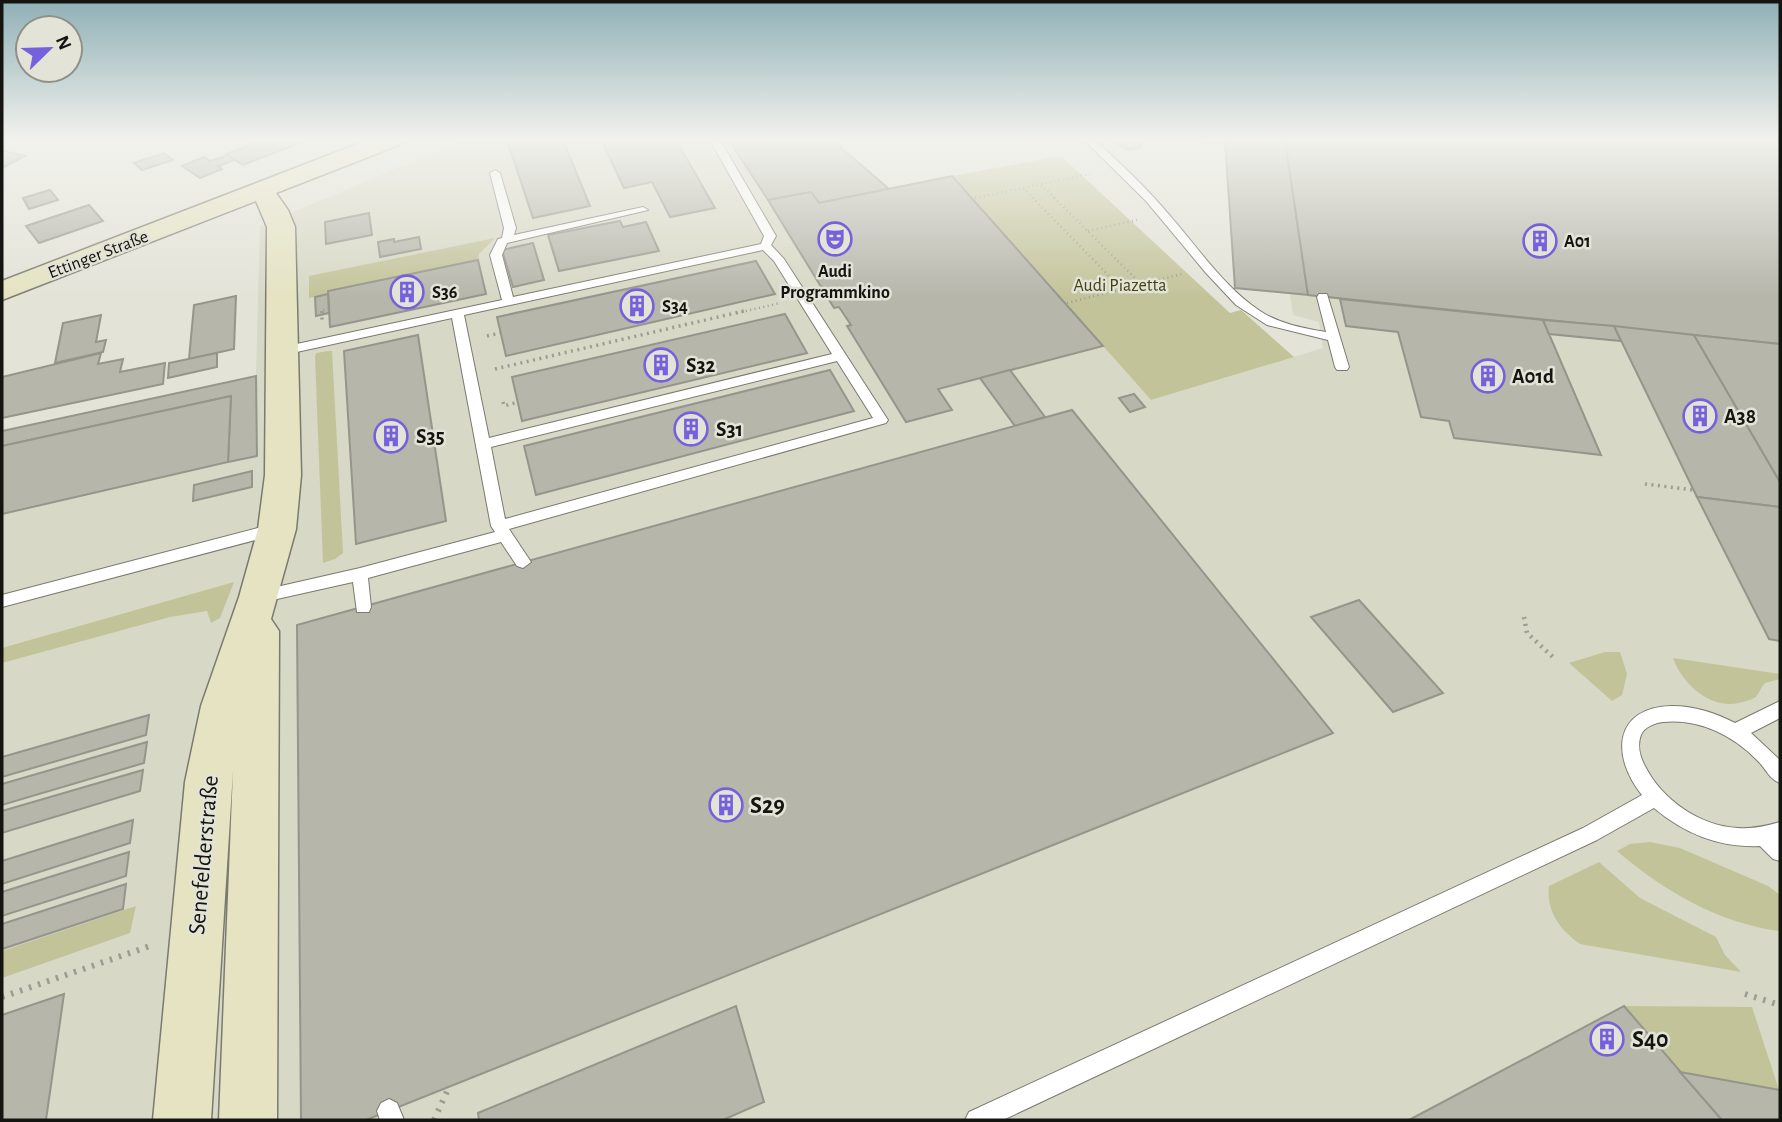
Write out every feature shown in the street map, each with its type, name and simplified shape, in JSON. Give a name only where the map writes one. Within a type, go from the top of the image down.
[{"type":"street","name":"Ettinger Straße","points":[[2,291],[261,192]]},
{"type":"street","name":"Senefelderstraße","points":[[182,1120],[208,782],[223,706],[259,597],[277,528],[283,475],[281,227],[275,210],[262,192]]},
{"type":"street","name":"Senefelderstraße","points":[[248,1120],[259,597]]},
{"type":"lane","points":[[500,192],[510,228],[508,238]]},
{"type":"lane","points":[[283,351],[765,246],[771,236],[746,192]]},
{"type":"lane","points":[[1143,192],[1228,290],[1255,313],[1271,322],[1334,337]]},
{"type":"lane","points":[[508,301],[496,250],[502,241],[643,210]]},
{"type":"lane","points":[[259,597],[360,574],[881,421],[778,259],[765,246]]},
{"type":"lane","points":[[1323,297],[1342,367]]},
{"type":"lane","points":[[457,312],[502,531],[523,562]]},
{"type":"lane","points":[[482,444],[839,356]]},
{"type":"lane","points":[[2,601],[277,528]]},
{"type":"lane","points":[[360,574],[363,607]]},
{"type":"lane","points":[[1735,732],[1780,709]]},
{"type":"lane","points":[[1779,770],[1758,749],[1735,732],[1710,720],[1685,713],[1664,713],[1645,718],[1636,726],[1631,737],[1630,750],[1634,765],[1657,797],[1699,827],[1746,840],[1773,834],[1780,852]]},
{"type":"lane","points":[[977,1120],[1590,834],[1657,797]]},
{"type":"path","points":[[975,198],[1002,192]]},
{"type":"path","points":[[1027,192],[1122,289]]},
{"type":"path","points":[[1049,192],[1141,284]]},
{"type":"path","points":[[1087,231],[1131,221]]},
{"type":"path","points":[[1068,303],[1186,273]]},
{"type":"path","points":[[495,369],[791,301]]},
{"type":"path","points":[[1645,484],[1694,490]]},
{"type":"path","points":[[1524,617],[1527,633],[1555,659]]},
{"type":"path","points":[[2,997],[155,945]]},
{"type":"path","points":[[1745,994],[1780,1005]]},
{"type":"path","points":[[434,1120],[449,1087]]},
{"type":"shaded area","points":[[340,192],[762,192],[834,308],[839,307],[851,325],[847,327],[906,422],[952,410],[938,389],[1103,346],[1151,400],[1323,348],[1319,322],[1293,315],[1290,294],[1235,288],[1229,192],[1780,192],[1780,1120],[2,1120],[2,446],[231,396],[256,375],[260,226]]},
{"type":"green space","name":"Audi Piazetta","points":[[967,192],[1100,192],[1230,313],[1241,310],[1294,357],[1151,400]]},
{"type":"green space","points":[[495,238],[479,254],[478,260],[328,291],[328,294],[309,298],[309,276]]},
{"type":"green space","points":[[332,351],[343,553],[323,563],[315,357],[316,353]]},
{"type":"green space","points":[[234,582],[220,618],[211,623],[207,611],[170,617],[2,663],[2,648]]},
{"type":"green space","points":[[1605,652],[1620,652],[1627,674],[1622,695],[1612,701],[1569,663]]},
{"type":"green space","points":[[1673,658],[1780,674],[1780,679],[1765,683],[1753,699],[1734,704],[1722,703],[1711,700],[1692,687]]},
{"type":"green space","points":[[1650,842],[1680,848],[1768,886],[1780,895],[1780,931],[1736,921],[1693,903],[1653,879],[1617,851],[1630,844]]},
{"type":"green space","points":[[1599,862],[1640,898],[1716,937],[1725,955],[1741,972],[1580,944],[1573,939],[1552,912],[1549,886]]},
{"type":"green space","points":[[136,906],[130,933],[2,978],[2,951]]},
{"type":"green space","points":[[1624,1006],[1752,1007],[1779,1090],[1680,1072]]},
{"type":"building","points":[[52,192],[58,200],[29,209],[23,198]]},
{"type":"building","points":[[524,192],[584,192],[590,206],[533,218]]},
{"type":"building","points":[[657,192],[706,192],[715,208],[670,217]]},
{"type":"building","points":[[763,192],[809,192],[768,200]]},
{"type":"building","points":[[811,192],[872,192],[819,203]]},
{"type":"building","points":[[811,192],[819,203],[871,192],[967,192],[1103,346],[938,389],[952,410],[906,422],[847,326],[851,325],[839,307],[834,308],[768,200]]},
{"type":"building","points":[[1229,192],[1293,192],[1308,295],[1235,288]]},
{"type":"building","name":"A01","points":[[1293,192],[1780,192],[1780,344],[1308,295]]},
{"type":"building","points":[[89,205],[103,221],[39,243],[26,226]]},
{"type":"building","points":[[369,213],[372,235],[326,244],[325,222]]},
{"type":"building","points":[[620,221],[623,227],[646,222],[659,251],[559,271],[548,235]]},
{"type":"building","points":[[419,237],[421,249],[380,257],[378,242]]},
{"type":"building","points":[[533,243],[544,280],[513,287],[502,250]]},
{"type":"building","name":"S36","points":[[478,260],[486,294],[330,327],[328,291]]},
{"type":"building","name":"S34","points":[[756,261],[775,294],[506,356],[497,317]]},
{"type":"building","points":[[328,294],[329,313],[316,316],[315,297]]},
{"type":"building","points":[[236,296],[234,349],[189,359],[194,305]]},
{"type":"building","name":"A01d","points":[[1340,299],[1543,320],[1601,455],[1454,438],[1449,421],[1421,417],[1398,332],[1346,326]]},
{"type":"building","name":"S32","points":[[785,314],[807,353],[522,421],[512,377]]},
{"type":"building","points":[[101,315],[96,342],[106,340],[103,352],[55,363],[63,323]]},
{"type":"building","points":[[1543,320],[1614,326],[1621,341],[1549,334]]},
{"type":"building","name":"A38","points":[[1614,326],[1694,335],[1780,482],[1780,507],[1697,497]]},
{"type":"building","name":"S35","points":[[418,335],[446,521],[356,544],[344,351]]},
{"type":"building","points":[[1694,335],[1780,344],[1780,482]]},
{"type":"building","points":[[101,353],[98,364],[123,359],[120,372],[165,363],[163,384],[2,418],[2,377]]},
{"type":"building","points":[[217,353],[217,367],[168,378],[169,363]]},
{"type":"building","name":"S31","points":[[830,370],[854,411],[536,495],[524,446]]},
{"type":"building","points":[[1010,370],[1045,417],[1015,426],[980,378]]},
{"type":"building","points":[[256,376],[257,456],[228,462],[231,396],[2,446],[2,431]]},
{"type":"building","points":[[1134,394],[1145,407],[1130,412],[1119,398]]},
{"type":"building","points":[[231,396],[228,462],[2,514],[2,446]]},
{"type":"building","name":"S29","points":[[1072,410],[1333,733],[366,1120],[301,1120],[297,625]]},
{"type":"building","points":[[252,471],[252,487],[193,501],[194,485]]},
{"type":"building","points":[[1697,497],[1780,507],[1780,641],[1769,639]]},
{"type":"building","points":[[1359,600],[1443,693],[1393,712],[1311,617]]},
{"type":"building","points":[[149,715],[146,735],[2,777],[2,757]]},
{"type":"building","points":[[147,742],[144,763],[2,805],[2,784]]},
{"type":"building","points":[[143,770],[140,791],[2,833],[2,811]]},
{"type":"building","points":[[133,820],[130,843],[2,884],[2,861]]},
{"type":"building","points":[[129,852],[126,876],[2,916],[2,892]]},
{"type":"building","points":[[126,884],[123,909],[2,949],[2,924]]},
{"type":"building","points":[[64,994],[46,1120],[2,1120],[2,1015]]},
{"type":"building","points":[[736,1006],[764,1102],[723,1120],[479,1120],[478,1113]]},
{"type":"building","name":"S40","points":[[1624,1006],[1722,1120],[1409,1120]]},
{"type":"building","points":[[1680,1072],[1780,1090],[1780,1120],[1722,1120]]},
{"type":"place","name":"Audi Programmkino","points":[[835,239]]},
{"type":"place","name":"A01","points":[[1540,241]]},
{"type":"place","name":"S36","points":[[407,292]]},
{"type":"place","name":"S34","points":[[637,306]]},
{"type":"place","name":"S32","points":[[661,365]]},
{"type":"place","name":"A01d","points":[[1488,376]]},
{"type":"place","name":"A38","points":[[1700,416]]},
{"type":"place","name":"S31","points":[[691,429]]},
{"type":"place","name":"S35","points":[[391,436]]},
{"type":"place","name":"S29","points":[[726,805]]},
{"type":"place","name":"S40","points":[[1607,1039]]}]
